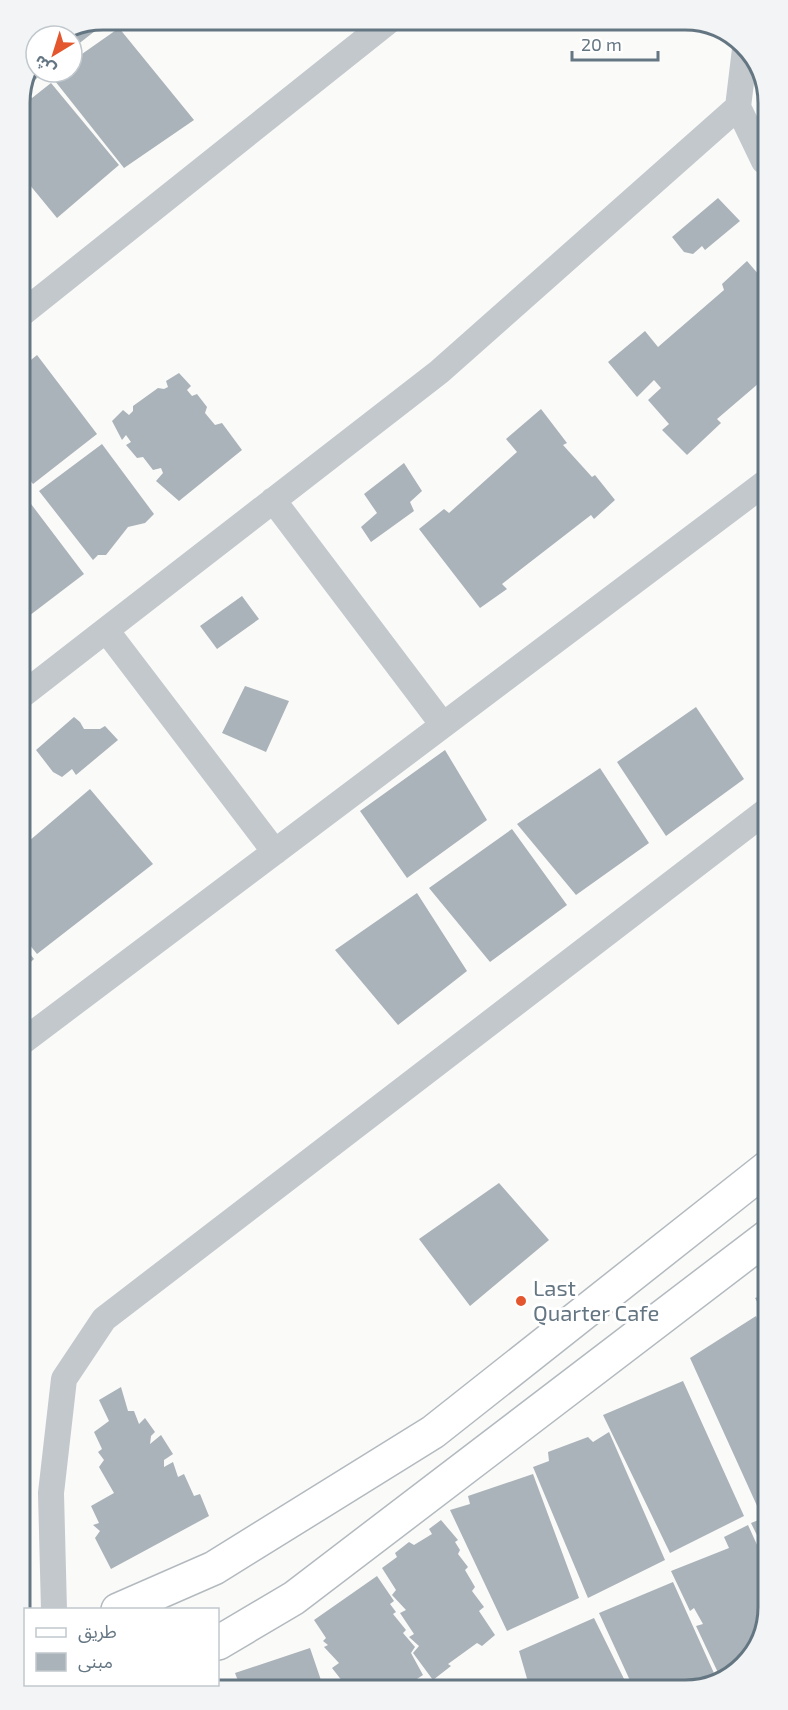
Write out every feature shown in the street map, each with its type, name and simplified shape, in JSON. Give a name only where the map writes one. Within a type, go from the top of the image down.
[{"type":"street","points":[[30,307],[377,30]]},
{"type":"street","points":[[744,59],[738,107],[758,149]]},
{"type":"street","points":[[30,689],[439,372],[738,107]]},
{"type":"street","points":[[30,1036],[758,488]]},
{"type":"street","points":[[273,500],[443,725]]},
{"type":"street","points":[[106,630],[275,852]]},
{"type":"street","points":[[54,1608],[51,1493],[64,1379],[104,1319],[758,817]]},
{"type":"street","points":[[123,1608],[214,1568],[433,1432],[758,1175]]},
{"type":"street","points":[[219,1642],[294,1598],[758,1244]]},
{"type":"building","points":[[116,30],[121,30],[194,120],[124,168],[57,84],[84,84],[84,53]]},
{"type":"building","points":[[96,31],[84,40],[84,33]]},
{"type":"building","points":[[52,84],[119,165],[57,218],[30,185],[30,96],[32,98]]},
{"type":"building","points":[[718,198],[740,221],[705,250],[702,246],[693,254],[684,252],[672,237]]},
{"type":"building","points":[[747,261],[758,274],[758,384],[717,419],[721,423],[687,455],[662,430],[669,424],[648,400],[661,388],[654,380],[637,397],[608,362],[645,331],[658,347],[724,290],[722,284]]},
{"type":"building","points":[[37,355],[97,434],[33,484],[30,480],[30,361]]},
{"type":"building","points":[[179,373],[191,386],[187,390],[192,396],[197,394],[207,407],[205,413],[215,425],[222,423],[242,450],[179,501],[156,481],[163,473],[161,468],[153,470],[143,457],[137,458],[126,445],[131,442],[126,435],[122,440],[112,421],[123,410],[129,415],[133,411],[133,406],[158,388],[168,387],[166,381]]},
{"type":"building","points":[[541,409],[567,443],[563,445],[592,477],[595,475],[615,500],[594,519],[591,515],[502,584],[507,589],[480,608],[419,529],[444,509],[449,513],[517,452],[506,439]]},
{"type":"building","points":[[102,444],[154,514],[145,523],[128,527],[106,555],[98,555],[93,560],[39,491]]},
{"type":"building","points":[[404,463],[422,491],[410,502],[414,511],[371,542],[361,527],[377,513],[364,494]]},
{"type":"building","points":[[30,503],[84,574],[30,615]]},
{"type":"building","points":[[242,596],[259,619],[217,649],[200,626]]},
{"type":"building","points":[[245,686],[289,701],[266,752],[222,733]]},
{"type":"building","points":[[696,707],[744,779],[666,836],[617,762]]},
{"type":"building","points":[[74,717],[84,729],[100,729],[105,726],[118,740],[76,775],[72,769],[62,777],[53,772],[36,750]]},
{"type":"building","points":[[445,750],[487,820],[407,878],[360,811]]},
{"type":"building","points":[[600,768],[649,843],[576,895],[517,824]]},
{"type":"building","points":[[90,789],[153,864],[37,954],[30,945],[30,840]]},
{"type":"building","points":[[512,829],[567,905],[490,962],[429,888]]},
{"type":"building","points":[[417,893],[467,971],[398,1025],[335,950]]},
{"type":"building","points":[[499,1183],[549,1240],[470,1306],[419,1239]]},
{"type":"building","points":[[756,1316],[758,1321],[758,1508],[690,1358]]},
{"type":"building","points":[[683,1381],[744,1516],[670,1553],[603,1415]]},
{"type":"building","points":[[121,1387],[128,1411],[134,1411],[139,1424],[145,1418],[155,1432],[151,1436],[150,1444],[161,1435],[173,1454],[164,1460],[164,1467],[173,1462],[178,1477],[184,1474],[194,1496],[200,1494],[209,1516],[111,1569],[95,1538],[100,1531],[93,1525],[99,1523],[91,1506],[114,1493],[99,1467],[104,1460],[98,1452],[102,1449],[94,1432],[109,1421],[99,1400]]},
{"type":"building","points":[[609,1432],[665,1560],[588,1598],[533,1467],[549,1461],[548,1452],[588,1437],[593,1442]]},
{"type":"building","points":[[533,1474],[579,1598],[507,1631],[450,1510],[470,1504],[468,1496]]},
{"type":"building","points":[[441,1520],[458,1540],[455,1542],[460,1550],[458,1554],[468,1567],[465,1570],[475,1587],[472,1591],[484,1607],[479,1611],[495,1635],[482,1646],[477,1643],[448,1664],[451,1666],[433,1680],[413,1653],[419,1646],[409,1637],[414,1634],[400,1613],[406,1610],[392,1595],[396,1590],[382,1568],[397,1557],[395,1553],[409,1542],[414,1545],[432,1534],[429,1529]]},
{"type":"building","points":[[758,1520],[758,1537],[751,1523]]},
{"type":"building","points":[[748,1525],[758,1547],[758,1607],[757,1621],[748,1644],[737,1659],[718,1672],[696,1626],[703,1624],[694,1608],[690,1611],[671,1571],[729,1548],[724,1537]]},
{"type":"building","points":[[377,1576],[394,1601],[390,1604],[396,1612],[393,1614],[406,1630],[403,1633],[415,1647],[411,1653],[423,1675],[415,1680],[341,1680],[332,1668],[339,1663],[324,1647],[328,1645],[323,1641],[326,1638],[314,1620]]},
{"type":"building","points":[[673,1582],[714,1674],[685,1680],[630,1680],[599,1613]]},
{"type":"building","points":[[594,1618],[625,1680],[527,1680],[519,1651]]},
{"type":"building","points":[[310,1648],[321,1680],[238,1680],[235,1673]]},
{"type":"place","name":"Last Quarter Cafe","points":[[521,1301]]}]
